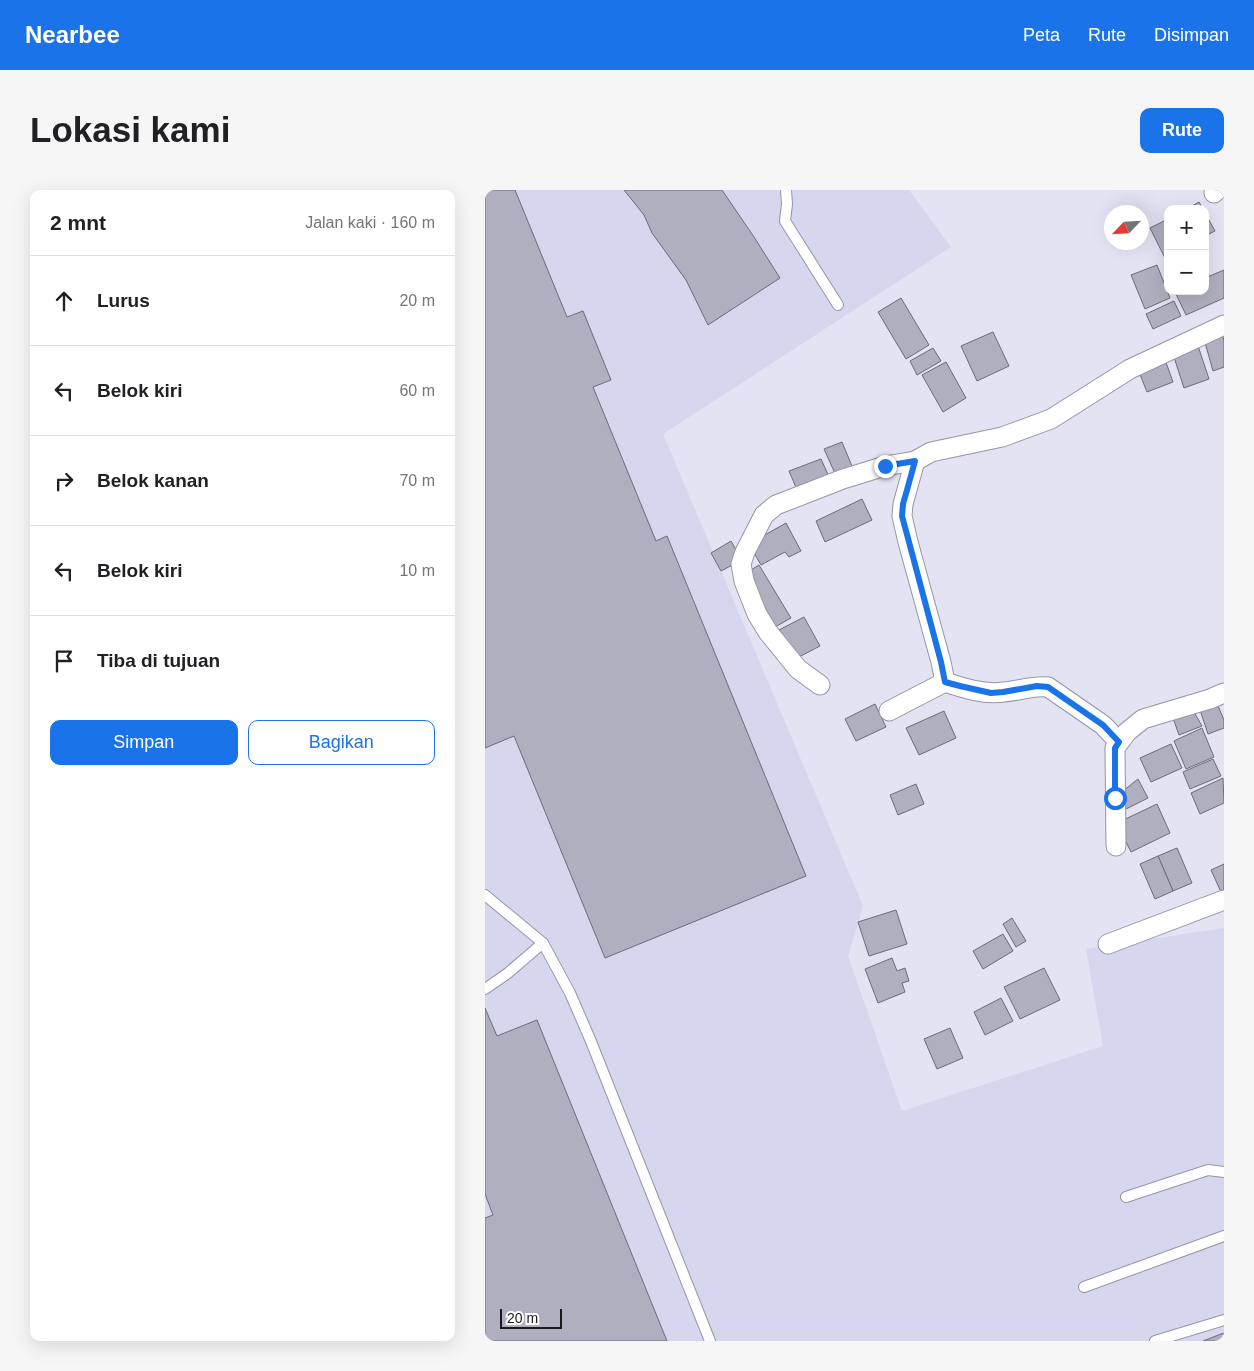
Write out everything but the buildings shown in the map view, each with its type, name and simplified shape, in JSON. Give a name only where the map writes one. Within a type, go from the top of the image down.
[{"type":"street","points":[[820,685],[798,669],[768,632],[757,614],[744,581],[741,564],[764,515],[776,505],[843,479],[885,466],[915,461],[931,452],[1002,437],[1051,419],[1130,369],[1224,324]]},
{"type":"street","points":[[915,461],[903,504],[902,516],[945,682]]},
{"type":"street","points":[[889,711],[945,682],[991,693],[1037,686],[1048,687],[1103,725],[1119,742]]},
{"type":"street","points":[[1116,846],[1115,748],[1119,742],[1127,732],[1143,719],[1224,693]]},
{"type":"street","points":[[1108,944],[1224,900]]},
{"type":"lane","points":[[786,190],[785,221],[837,305]]},
{"type":"lane","points":[[485,896],[543,943],[570,993],[710,1341]]},
{"type":"lane","points":[[485,989],[508,973],[543,943]]},
{"type":"lane","points":[[1126,1197],[1208,1170],[1224,1172]]},
{"type":"lane","points":[[1083,1287],[1224,1236]]},
{"type":"lane","points":[[1155,1341],[1224,1320]]},
{"type":"shaded area","points":[[485,190],[909,190],[951,247],[663,434],[863,906],[848,956],[902,1111],[1103,1046],[1086,949],[1224,928],[1224,1341],[485,1341]]},
{"type":"route","points":[[885,466],[915,461],[903,504],[902,516],[945,682],[991,693],[1021,690],[1037,686],[1048,687],[1075,705],[1103,725],[1119,742],[1115,748],[1115,798]]}]
